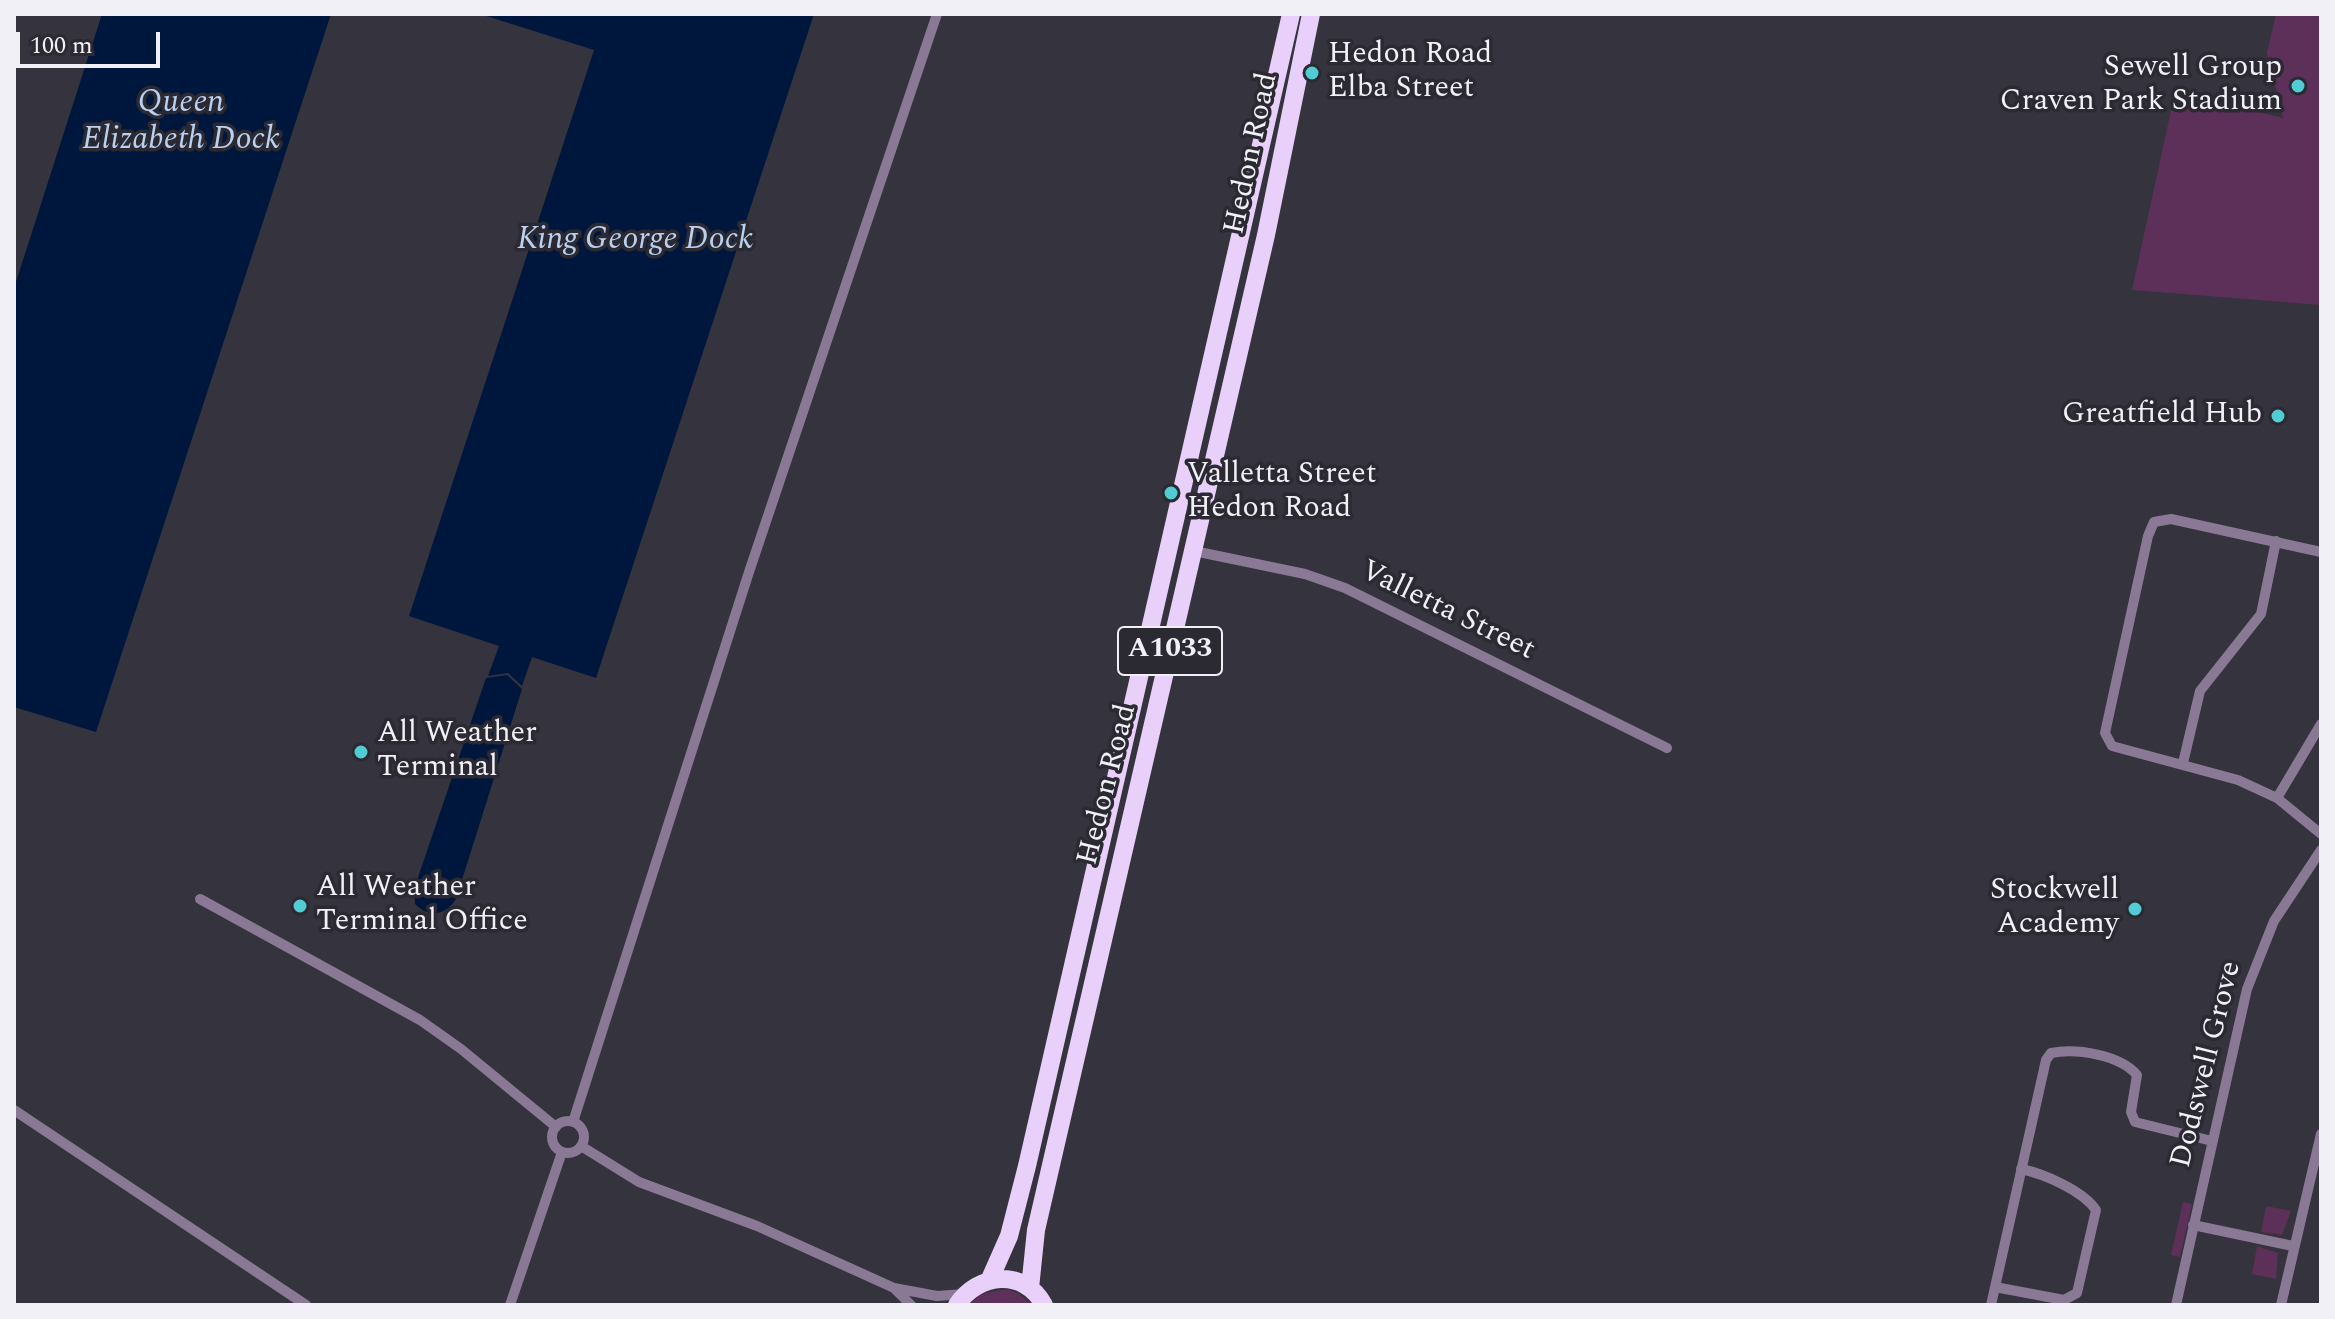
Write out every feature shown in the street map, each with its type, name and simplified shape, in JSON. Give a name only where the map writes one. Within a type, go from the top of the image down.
[{"type":"highway","name":"Hedon Road","points":[[990,1279],[1009,1236],[1027,1166],[1291,14]]},
{"type":"highway","name":"Hedon Road","points":[[1030,1288],[1036,1230],[1274,198],[1311,14]]},
{"type":"highway","points":[[961,1300],[990,1279],[1018,1281],[1030,1288],[1044,1305]]},
{"type":"street","points":[[573,1122],[739,600],[937,14]]},
{"type":"street","points":[[2321,552],[2171,519],[2154,522],[2148,536],[2105,733],[2112,746],[2238,780],[2277,798],[2321,834]]},
{"type":"street","points":[[2183,763],[2200,691],[2261,614],[2276,541]]},
{"type":"street","name":"Valletta Street","points":[[1194,551],[1305,574],[1345,588],[1667,748]]},
{"type":"street","points":[[2277,798],[2321,724]]},
{"type":"street","name":"Dodswell Grove","points":[[2176,1305],[2247,989],[2274,921],[2321,850]]},
{"type":"street","points":[[200,899],[420,1020],[556,1127]]},
{"type":"street","points":[[1991,1305],[2046,1060],[2051,1053],[2065,1050],[2126,1063],[2137,1075],[2131,1112],[2135,1122],[2212,1141]]},
{"type":"street","points":[[14,1110],[306,1305]]},
{"type":"street","points":[[556,1127],[573,1122]]},
{"type":"street","points":[[562,1152],[573,1152],[581,1146],[583,1132],[573,1122]]},
{"type":"street","points":[[556,1127],[553,1141],[562,1152]]},
{"type":"street","points":[[2281,1305],[2321,1138]]},
{"type":"street","points":[[581,1146],[639,1182],[757,1226],[894,1288],[961,1300]]},
{"type":"street","points":[[510,1305],[562,1152]]},
{"type":"street","points":[[1995,1287],[2064,1300],[2077,1293],[2096,1210],[2088,1198],[2072,1193],[2049,1175],[2021,1169]]},
{"type":"street","points":[[2193,1225],[2293,1246]]},
{"type":"street","points":[[894,1288],[911,1305]]},
{"type":"shaded area","points":[[2276,14],[2321,14],[2321,305],[2132,290],[2175,92],[2283,118],[2267,53]]},
{"type":"shaded area","points":[[2183,1202],[2192,1204],[2180,1257],[2171,1255]]},
{"type":"shaded area","points":[[2266,1206],[2291,1211],[2282,1235],[2261,1232]]},
{"type":"shaded area","points":[[2257,1246],[2278,1253],[2276,1279],[2252,1274]]},
{"type":"shaded area","points":[[1006,1289],[1018,1293],[1032,1305],[969,1305],[981,1294]]},
{"type":"water","name":"Queen Elizabeth Dock","points":[[102,14],[331,14],[96,732],[14,707],[14,288]]},
{"type":"water","name":"King George Dock","points":[[480,14],[814,14],[596,678],[532,657],[522,686],[508,673],[488,676],[499,646],[409,616],[594,50]]},
{"type":"water","points":[[507,675],[522,689],[456,899],[442,912],[426,912],[415,904],[414,889],[486,678]]},
{"type":"place","name":"Hedon Road Elba Street","points":[[1312,73]]},
{"type":"place","name":"Sewell Group Craven Park Stadium","points":[[2298,86]]},
{"type":"place","name":"Greatfield Hub","points":[[2278,416]]},
{"type":"place","name":"Valletta Street Hedon Road","points":[[1171,493]]},
{"type":"place","name":"All Weather Terminal","points":[[361,752]]},
{"type":"place","name":"All Weather Terminal Office","points":[[300,906]]},
{"type":"place","name":"Stockwell Academy","points":[[2135,909]]}]
